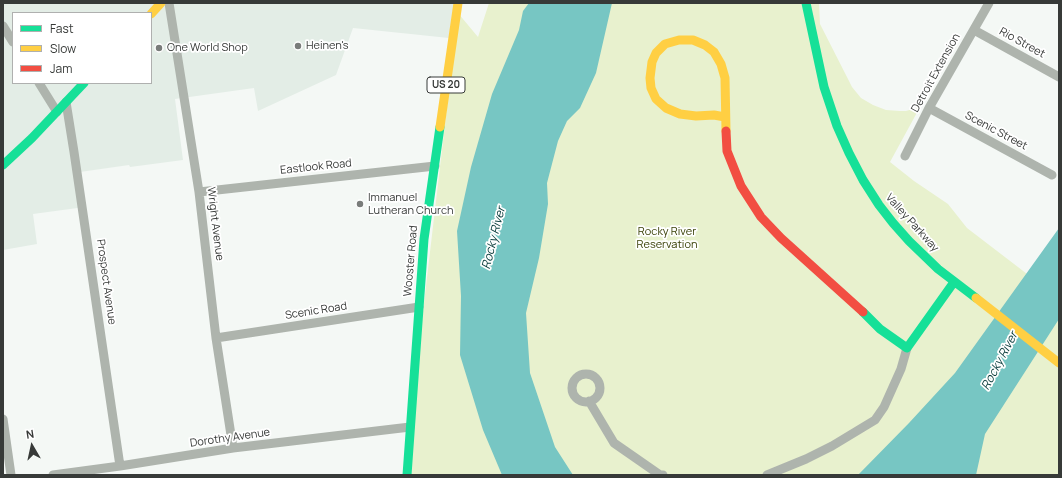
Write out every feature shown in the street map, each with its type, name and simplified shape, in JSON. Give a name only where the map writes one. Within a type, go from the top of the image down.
[{"type":"street","points":[[152,13],[161,3]]},
{"type":"street","name":"Wright Avenue","points":[[169,3],[199,192],[216,338],[233,448]]},
{"type":"street","name":"Wooster Road","points":[[407,475],[424,239],[458,3]]},
{"type":"street","name":"Valley Parkway","points":[[806,3],[824,87],[837,126],[863,180],[879,205],[909,241],[929,261],[1059,364]]},
{"type":"street","name":"Detroit Extension","points":[[905,156],[929,108],[989,3]]},
{"type":"street","points":[[3,26],[12,40]]},
{"type":"street","name":"Rio Street","points":[[974,30],[1059,76]]},
{"type":"street","points":[[725,117],[714,115],[696,116],[680,114],[666,108],[656,99],[651,88],[650,78],[652,65],[656,53],[665,44],[679,40],[693,40],[705,45],[714,52],[721,64],[725,78],[725,117],[728,151],[741,186],[761,217],[781,238],[880,329],[907,348]]},
{"type":"street","points":[[39,84],[57,112]]},
{"type":"street","points":[[3,165],[32,138],[83,84]]},
{"type":"street","name":"Prospect Avenue","points":[[66,102],[120,466]]},
{"type":"street","name":"Scenic Street","points":[[929,108],[1052,174]]},
{"type":"street","name":"Eastlook Road","points":[[199,192],[435,166]]},
{"type":"street","points":[[767,475],[806,459],[840,442],[875,420],[884,407],[901,369],[907,348],[954,282]]},
{"type":"street","name":"Scenic Road","points":[[216,338],[419,307]]},
{"type":"street","points":[[589,402],[614,443],[663,475]]},
{"type":"street","points":[[3,419],[11,475]]},
{"type":"street","name":"Dorothy Avenue","points":[[53,475],[233,448],[410,427]]},
{"type":"shaded area","points":[[3,3],[454,3],[449,38],[353,28],[336,75],[258,111],[254,88],[175,99],[183,160],[130,167],[129,165],[80,172],[85,207],[33,214],[37,244],[3,250]]},
{"type":"green space","name":"Rocky River Reservation","points":[[489,3],[819,3],[820,24],[852,87],[861,98],[886,110],[906,111],[920,107],[890,162],[914,181],[948,204],[967,228],[1048,290],[1059,319],[1059,475],[411,475],[415,380],[458,13],[478,37]]},
{"type":"water","name":"Rocky River","points":[[529,3],[612,3],[596,73],[580,108],[567,121],[558,141],[547,183],[548,204],[539,258],[526,313],[530,373],[555,447],[573,475],[502,475],[483,430],[460,355],[461,296],[457,231],[471,167],[492,94],[519,30],[523,11]]},
{"type":"water","name":"Rocky River","points":[[1059,228],[1059,319],[985,434],[976,475],[858,475],[955,373]]},
{"type":"traffic: fast","points":[[806,3],[824,87],[837,126],[863,180],[879,205],[909,241],[938,269],[976,298]]},
{"type":"traffic: fast","points":[[3,165],[32,138],[83,84]]},
{"type":"traffic: fast","points":[[407,475],[424,239],[440,127]]},
{"type":"traffic: fast","points":[[863,312],[880,329],[907,348],[954,282]]},
{"type":"traffic: slow","points":[[152,13],[161,3]]},
{"type":"traffic: slow","points":[[440,127],[458,3]]},
{"type":"traffic: slow","points":[[725,117],[714,115],[696,116],[680,114],[666,108],[656,99],[651,88],[650,78],[652,62],[656,53],[665,44],[679,40],[693,40],[705,45],[714,52],[721,64],[725,78],[726,131]]},
{"type":"traffic: slow","points":[[976,298],[1059,363]]},
{"type":"traffic: jam","points":[[726,131],[727,151],[741,186],[761,217],[781,238],[863,312]]},
{"type":"place","name":"Heinen's","points":[[298,46]]},
{"type":"place","name":"One World Shop","points":[[159,48]]},
{"type":"place","name":"Immanuel Lutheran Church","points":[[360,204]]}]
